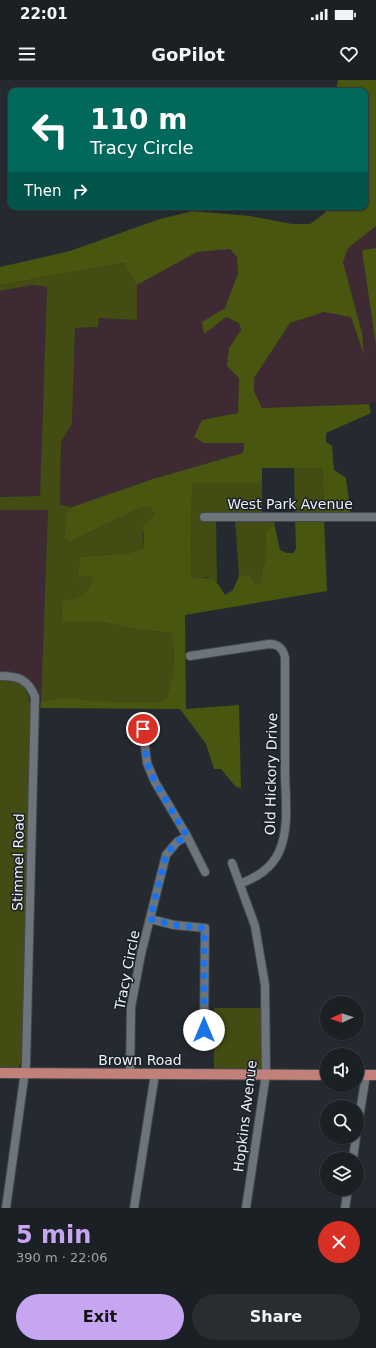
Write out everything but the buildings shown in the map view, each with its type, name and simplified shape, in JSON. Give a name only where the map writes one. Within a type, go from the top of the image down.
[{"type":"main road","name":"Brown Road","points":[[0,1073],[320,1075]]},
{"type":"street","name":"West Park Avenue","points":[[204,517],[376,517]]},
{"type":"street","name":"Old Hickory Drive","points":[[190,656],[269,644],[279,646],[283,651],[285,658],[286,804],[283,839],[278,853],[270,865],[258,875],[240,884]]},
{"type":"street","name":"Stimmel Road","points":[[0,676],[13,676],[23,679],[31,687],[35,697],[25,1073],[6,1208]]},
{"type":"street","points":[[143,729],[147,763],[155,782],[187,836],[204,872]]},
{"type":"street","name":"Tracy Circle","points":[[130,1074],[130,1007],[150,919],[166,855],[174,844],[187,836]]},
{"type":"street","name":"Hopkins Avenue","points":[[232,863],[255,926],[265,985],[266,1074],[246,1208]]},
{"type":"street","name":"Tracy Circle","points":[[150,919],[174,925],[204,928],[204,1030]]},
{"type":"street","points":[[134,1208],[155,1074]]},
{"type":"street","points":[[362,1100],[366,1075]]},
{"type":"street","points":[[345,1208],[347,1196]]},
{"type":"shaded area","points":[[376,226],[376,248],[363,250],[376,346],[376,403],[262,408],[254,391],[254,377],[290,323],[324,312],[351,317],[363,353],[362,333],[343,262],[348,248]]},
{"type":"shaded area","points":[[231,249],[237,257],[238,273],[225,308],[202,323],[226,317],[239,323],[241,330],[229,348],[239,378],[238,413],[202,420],[204,443],[245,443],[243,453],[153,479],[72,507],[60,505],[61,442],[72,424],[75,328],[98,327],[99,318],[137,320],[137,285],[197,252]]},
{"type":"shaded area","points":[[32,285],[47,287],[40,496],[0,497],[0,291]]},
{"type":"shaded area","points":[[0,510],[48,510],[41,701],[30,700],[29,693],[0,679]]},
{"type":"green space","points":[[338,80],[376,80],[376,226],[348,248],[343,262],[362,333],[364,355],[351,317],[324,312],[290,323],[254,378],[254,391],[262,408],[369,404],[371,413],[326,433],[326,442],[332,446],[334,470],[346,478],[351,515],[325,515],[322,468],[262,468],[262,483],[194,483],[192,487],[191,575],[194,579],[206,578],[213,580],[219,585],[225,595],[233,590],[239,576],[250,574],[256,584],[260,583],[265,560],[266,531],[270,527],[275,527],[280,550],[287,553],[293,553],[296,549],[295,520],[324,520],[327,591],[185,615],[186,709],[239,705],[241,789],[235,786],[221,769],[214,769],[206,744],[180,709],[40,708],[41,701],[71,697],[95,701],[157,702],[166,699],[171,683],[174,657],[171,633],[141,630],[99,622],[62,622],[61,602],[82,595],[88,589],[93,577],[77,576],[80,557],[130,553],[144,547],[143,527],[154,515],[151,507],[142,507],[70,542],[64,538],[66,515],[72,507],[153,479],[243,453],[244,443],[204,443],[194,437],[202,420],[238,413],[239,378],[227,366],[229,348],[241,330],[239,323],[226,317],[204,334],[202,322],[225,308],[238,273],[237,257],[230,249],[197,252],[137,285],[124,263],[0,285],[0,267],[70,251],[160,219],[193,211],[250,216],[292,224],[310,224],[325,213],[326,210],[368,210],[368,88],[337,88]]},
{"type":"green space","points":[[376,248],[376,346],[362,250]]},
{"type":"green space","points":[[124,263],[137,285],[137,320],[99,318],[98,327],[75,328],[72,424],[61,442],[60,505],[72,507],[66,515],[64,538],[70,542],[142,507],[151,507],[154,515],[142,533],[144,547],[130,553],[80,557],[77,575],[93,577],[86,593],[74,599],[61,602],[62,622],[99,622],[141,630],[171,633],[174,657],[171,683],[166,699],[157,702],[95,701],[71,697],[41,701],[48,510],[0,510],[0,497],[40,496],[47,287],[32,285],[0,291],[0,285]]},
{"type":"green space","points":[[294,468],[322,468],[325,515],[295,516]]},
{"type":"green space","points":[[194,483],[262,483],[262,513],[201,514],[201,520],[216,520],[217,582],[207,577],[194,579],[191,575],[192,487]]},
{"type":"green space","points":[[274,519],[275,527],[270,527],[266,531],[265,560],[260,583],[256,584],[250,574],[239,576],[235,520]]},
{"type":"green space","points":[[0,679],[14,681],[22,686],[28,694],[31,707],[22,1059],[21,1064],[17,1068],[0,1069]]},
{"type":"green space","points":[[214,1008],[265,1008],[265,1073],[214,1074]]},
{"type":"route","points":[[143,729],[147,763],[155,782],[187,836],[177,842],[166,855],[150,919],[174,925],[204,928],[204,1030]]}]
